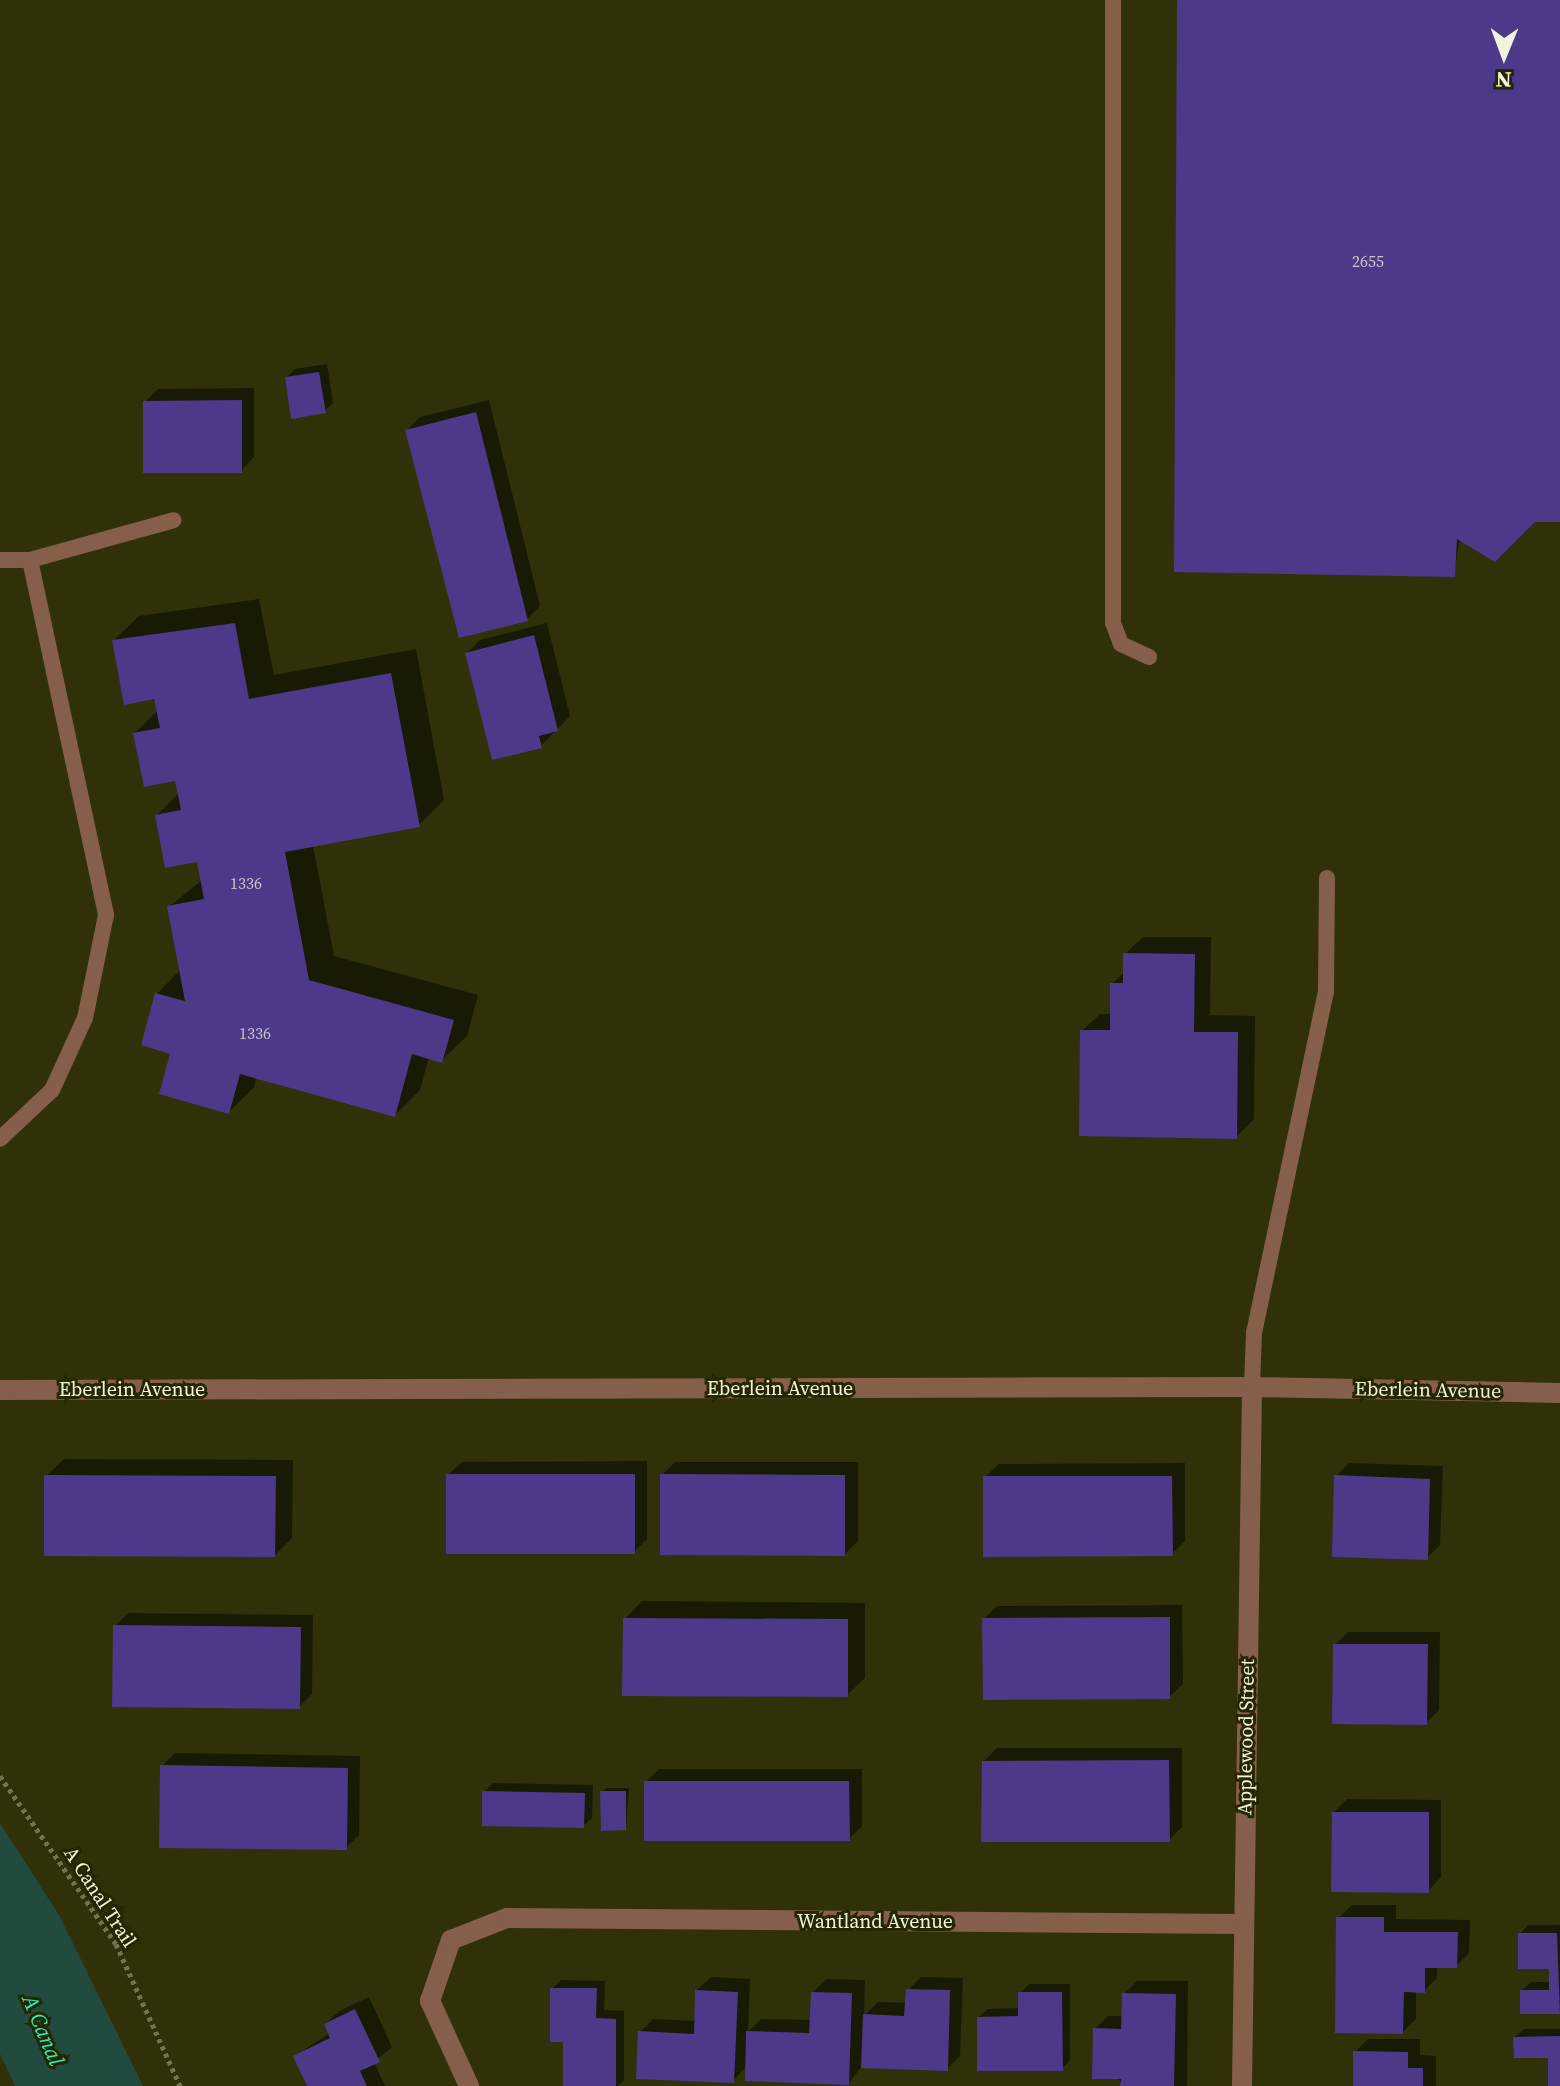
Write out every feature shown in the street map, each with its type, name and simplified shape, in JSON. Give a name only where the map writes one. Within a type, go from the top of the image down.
[{"type":"street","name":"Eberlein Avenue","points":[[2,1386],[1252,1387],[1560,1393]]},
{"type":"street","name":"Applewood Street","points":[[1242,2086],[1252,1387]]},
{"type":"street","name":"Wantland Avenue","points":[[469,2086],[430,2001],[451,1940],[507,1918],[1242,1924]]},
{"type":"lane","points":[[1113,0],[1113,623],[1121,644],[1149,657]]},
{"type":"lane","points":[[0,560],[30,560],[174,520]]},
{"type":"lane","points":[[0,1139],[52,1090],[85,1018],[106,915],[30,560]]},
{"type":"lane","points":[[1252,1387],[1254,1333],[1326,992],[1327,878]]},
{"type":"path","name":"A Canal Trail","points":[[0,1776],[116,1944],[180,2086]]},
{"type":"water","name":"A Canal","points":[[0,1823],[59,1915],[143,2086],[15,2086],[0,2054]]},
{"type":"building","points":[[1177,0],[1560,0],[1560,522],[1535,522],[1495,562],[1457,539],[1455,577],[1174,572]]},
{"type":"building","points":[[319,372],[326,413],[291,419],[285,377]]},
{"type":"building","points":[[242,400],[242,473],[143,473],[143,401]]},
{"type":"building","points":[[476,412],[528,621],[459,638],[405,430]]},
{"type":"building","points":[[235,623],[249,699],[391,673],[420,827],[285,852],[309,980],[454,1020],[442,1063],[412,1054],[395,1117],[240,1074],[229,1114],[159,1094],[170,1054],[141,1045],[155,993],[185,1001],[167,906],[204,899],[197,862],[165,868],[155,815],[181,810],[175,781],[144,787],[133,733],[160,728],[154,699],[124,705],[112,640]]},
{"type":"building","points":[[534,635],[558,731],[539,736],[542,748],[492,760],[465,653]]},
{"type":"building","points":[[1123,953],[1195,954],[1194,1032],[1238,1032],[1237,1139],[1079,1136],[1080,1030],[1110,1030],[1110,983],[1123,983]]},
{"type":"building","points":[[446,1474],[635,1474],[635,1554],[446,1554]]},
{"type":"building","points":[[660,1474],[845,1475],[845,1556],[660,1555]]},
{"type":"building","points":[[44,1475],[276,1476],[275,1557],[44,1556]]},
{"type":"building","points":[[1334,1475],[1430,1479],[1428,1560],[1332,1557]]},
{"type":"building","points":[[983,1476],[1172,1476],[1173,1556],[983,1557]]},
{"type":"building","points":[[1170,1617],[1170,1699],[983,1700],[982,1618]]},
{"type":"building","points":[[623,1618],[848,1619],[848,1697],[622,1696]]},
{"type":"building","points":[[113,1625],[301,1627],[300,1709],[112,1707]]},
{"type":"building","points":[[1333,1644],[1428,1644],[1427,1725],[1332,1724]]},
{"type":"building","points":[[1169,1760],[1170,1842],[981,1842],[982,1761]]},
{"type":"building","points":[[160,1765],[348,1768],[347,1850],[159,1848]]},
{"type":"building","points":[[644,1781],[849,1781],[850,1841],[644,1841]]},
{"type":"building","points":[[482,1791],[585,1793],[584,1828],[482,1826]]},
{"type":"building","points":[[600,1791],[626,1791],[626,1830],[601,1831]]},
{"type":"building","points":[[1332,1812],[1429,1812],[1429,1893],[1331,1892]]},
{"type":"building","points":[[1336,1917],[1384,1917],[1384,1932],[1458,1932],[1457,1968],[1425,1968],[1425,1993],[1404,1992],[1403,2034],[1335,2033]]},
{"type":"building","points":[[1518,1933],[1557,1933],[1560,2014],[1520,2014],[1520,1990],[1549,1990],[1549,1969],[1518,1969]]},
{"type":"building","points":[[550,1988],[597,1988],[596,2018],[616,2019],[616,2086],[563,2086],[563,2042],[550,2042]]},
{"type":"building","points":[[906,1989],[950,1990],[948,2071],[861,2068],[863,2014],[904,2016]]},
{"type":"building","points":[[695,1990],[738,1992],[734,2083],[636,2079],[638,2031],[694,2034]]},
{"type":"building","points":[[811,1992],[852,1993],[849,2085],[745,2081],[746,2031],[809,2033]]},
{"type":"building","points":[[1018,1992],[1062,1992],[1063,2071],[977,2071],[977,2017],[1018,2016]]},
{"type":"building","points":[[1122,1993],[1176,1994],[1174,2086],[1120,2086],[1121,2079],[1092,2079],[1093,2028],[1121,2029]]},
{"type":"building","points":[[355,2009],[380,2062],[360,2071],[367,2086],[307,2086],[293,2056],[330,2038],[324,2024]]},
{"type":"building","points":[[1560,2036],[1560,2086],[1548,2086],[1548,2058],[1514,2058],[1513,2037]]},
{"type":"building","points":[[1353,2051],[1408,2052],[1408,2068],[1423,2068],[1423,2086],[1353,2086]]}]
